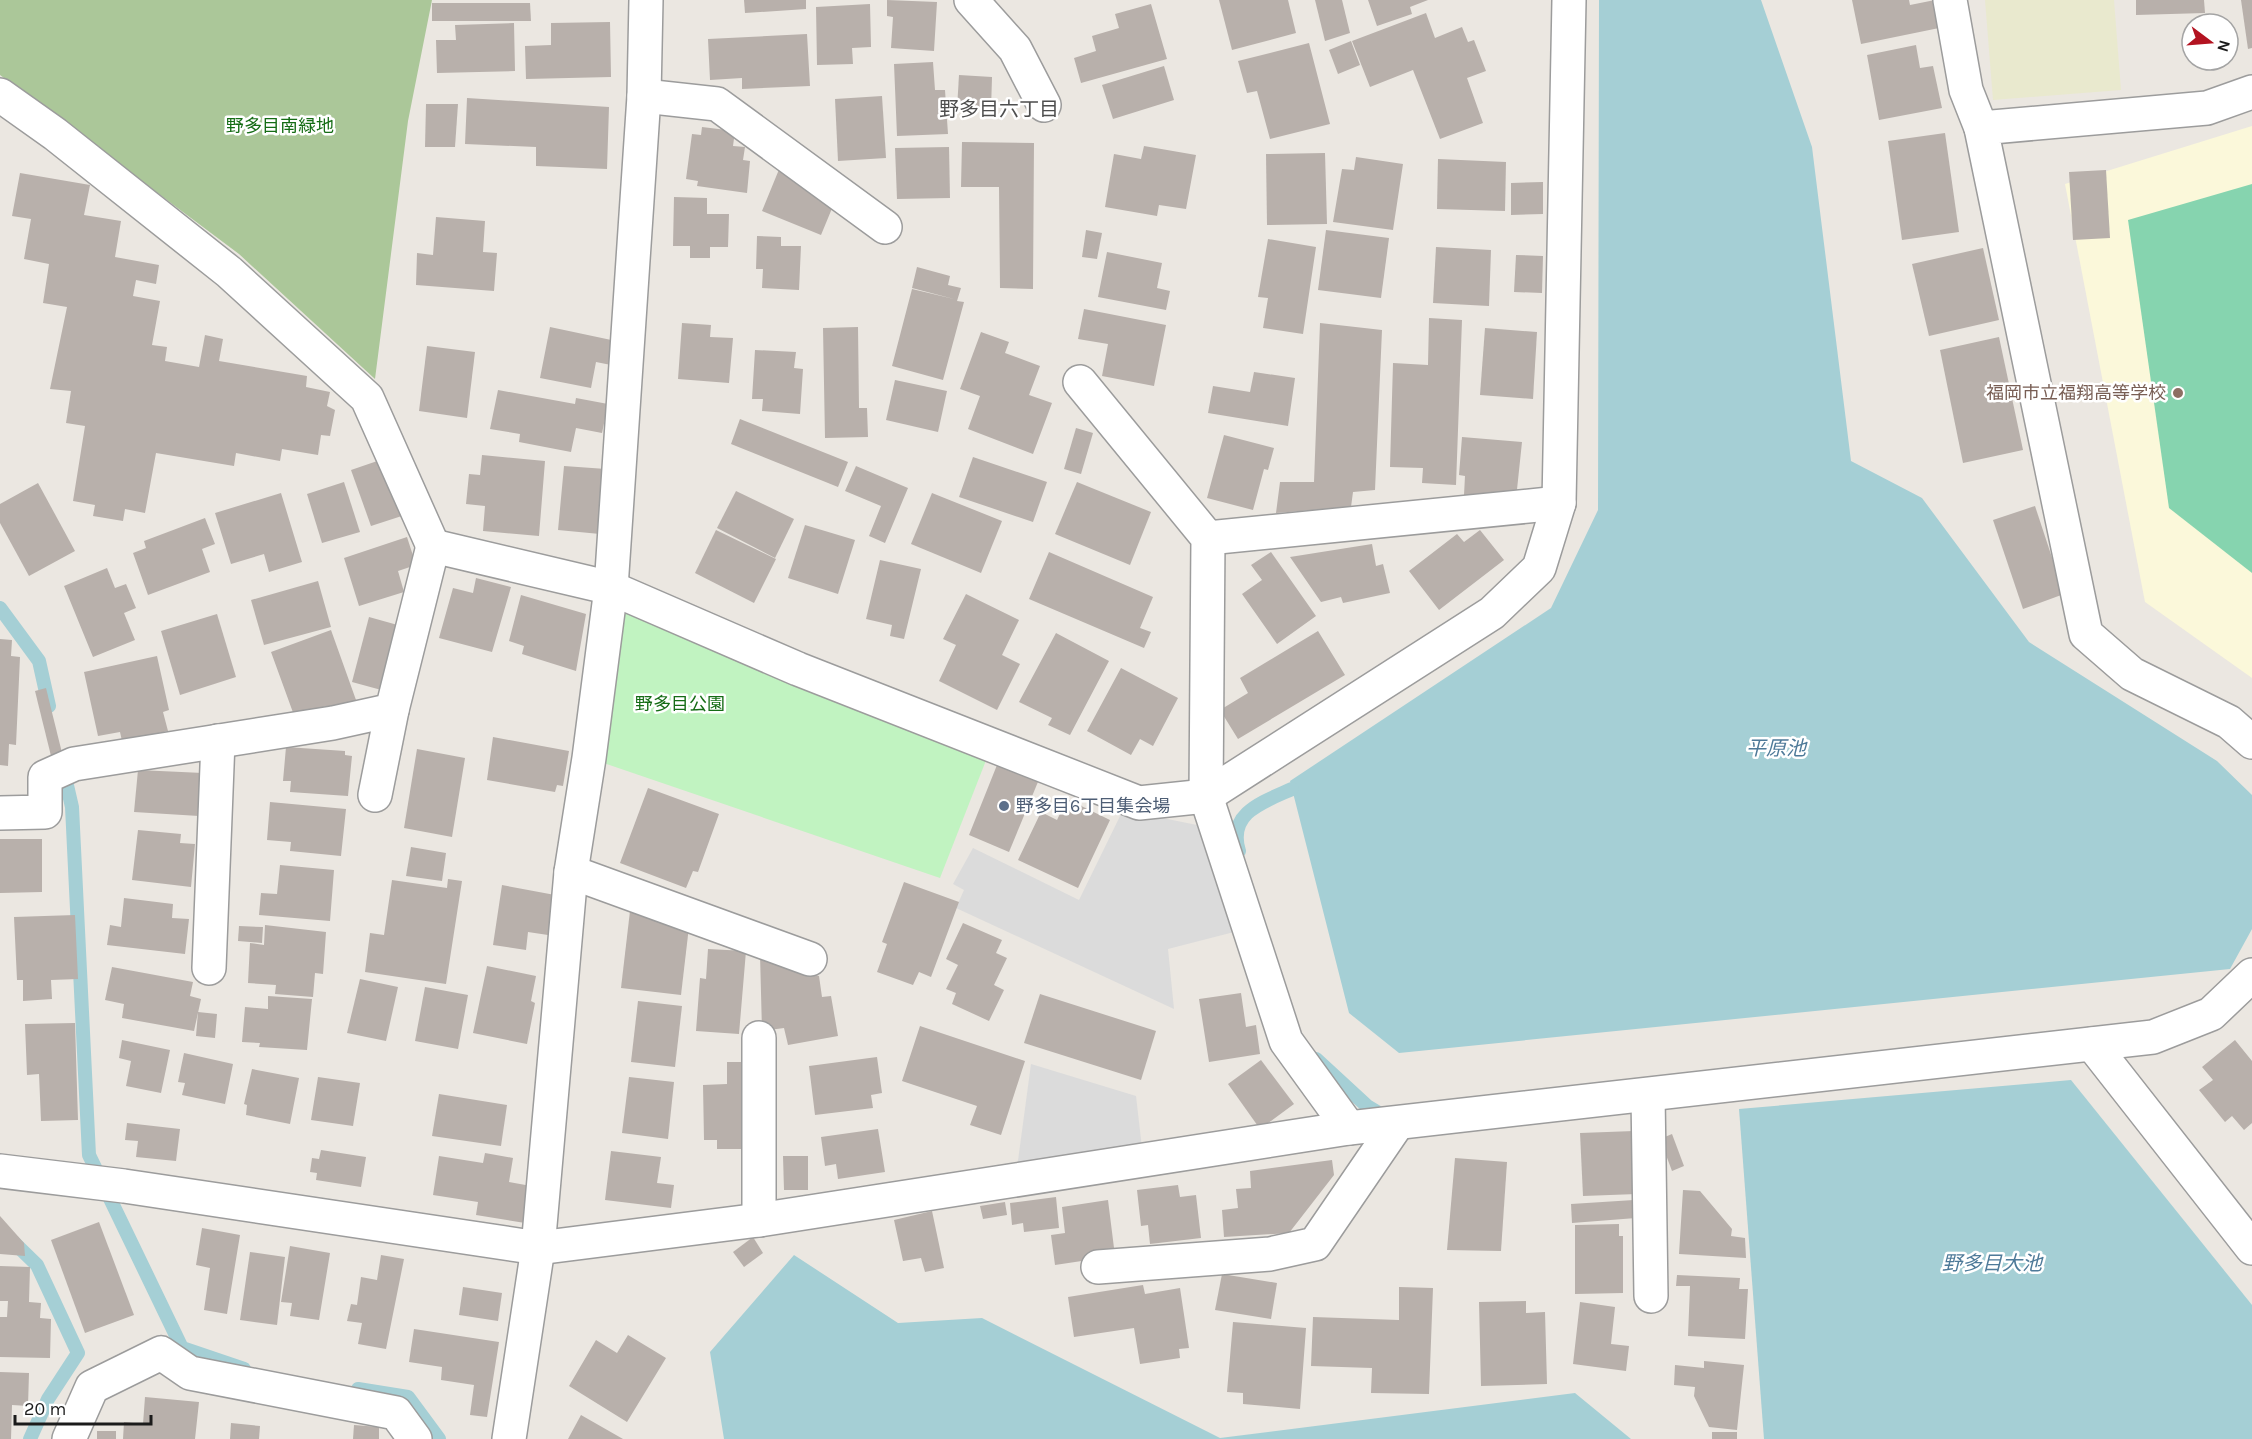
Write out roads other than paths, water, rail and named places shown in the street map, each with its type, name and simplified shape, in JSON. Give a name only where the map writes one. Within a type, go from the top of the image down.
[{"type":"street","points":[[509,1439],[538,1248],[571,872],[589,758],[611,588],[644,96],[646,0]]},
{"type":"street","points":[[971,0],[1014,49],[1044,105]]},
{"type":"street","points":[[433,546],[611,588],[798,669],[1138,803],[1206,796],[1492,613],[1539,568],[1559,503],[1569,0]]},
{"type":"street","points":[[1950,0],[1966,90],[1981,128],[2086,634],[2132,675],[2229,722],[2252,742]]},
{"type":"street","points":[[1981,128],[2207,108],[2252,92]]},
{"type":"street","points":[[0,95],[55,134],[229,272],[367,398],[433,546],[392,710],[375,795]]},
{"type":"street","points":[[644,96],[717,104],[885,227]]},
{"type":"street","points":[[1080,382],[1208,538],[1206,796],[1286,1041],[1349,1128]]},
{"type":"street","points":[[1208,538],[1559,503]]},
{"type":"street","points":[[0,813],[45,812],[59,770],[333,723],[392,710]]},
{"type":"street","points":[[209,968],[218,741]]},
{"type":"street","points":[[571,872],[810,959]]},
{"type":"street","points":[[0,1171],[88,1184],[124,1186],[538,1248],[759,1220],[1349,1128],[2153,1037],[2211,1014],[2252,975]]},
{"type":"street","points":[[759,1038],[759,1220]]},
{"type":"street","points":[[2092,1044],[2252,1248]]},
{"type":"street","points":[[1648,1095],[1651,1296]]},
{"type":"street","points":[[1098,1267],[1270,1254],[1315,1244],[1397,1124]]},
{"type":"street","points":[[69,1439],[92,1387],[161,1353],[190,1373],[396,1413],[415,1439]]},
{"type":"water","name":"平原池","points":[[1599,0],[1761,0],[1812,147],[1851,461],[1922,498],[2029,642],[2217,761],[2252,795],[2252,929],[2230,969],[1399,1053],[1349,1013],[1290,781],[1551,608],[1598,510]]},
{"type":"water","name":"野多目大池","points":[[2071,1080],[2252,1305],[2252,1439],[1764,1439],[1739,1109]]},
{"type":"water","points":[[794,1255],[898,1323],[982,1318],[1220,1438],[1575,1393],[1631,1439],[724,1439],[710,1352]]},
{"type":"waterway","points":[[0,608],[39,661],[49,706]]},
{"type":"waterway","points":[[63,768],[72,807],[89,1155],[182,1348],[244,1369]]},
{"type":"waterway","points":[[1239,851],[1238,827],[1243,818],[1259,804],[1292,789]]},
{"type":"waterway","points":[[1316,1059],[1367,1106],[1377,1112]]},
{"type":"waterway","points":[[0,1229],[37,1265],[78,1353],[48,1399],[30,1439]]},
{"type":"waterway","points":[[358,1389],[408,1397],[439,1439]]},
{"type":"place","name":"福岡市立福翔高等学校","points":[[2178,393]]},
{"type":"place","name":"野多目6丁目集会場","points":[[1004,806]]},
{"type":"district","name":"野多目六丁目","points":[[999,109]]},
{"type":"park label","name":"野多目南緑地","points":[[280,126]]},
{"type":"park label","name":"野多目公園","points":[[680,704]]}]
